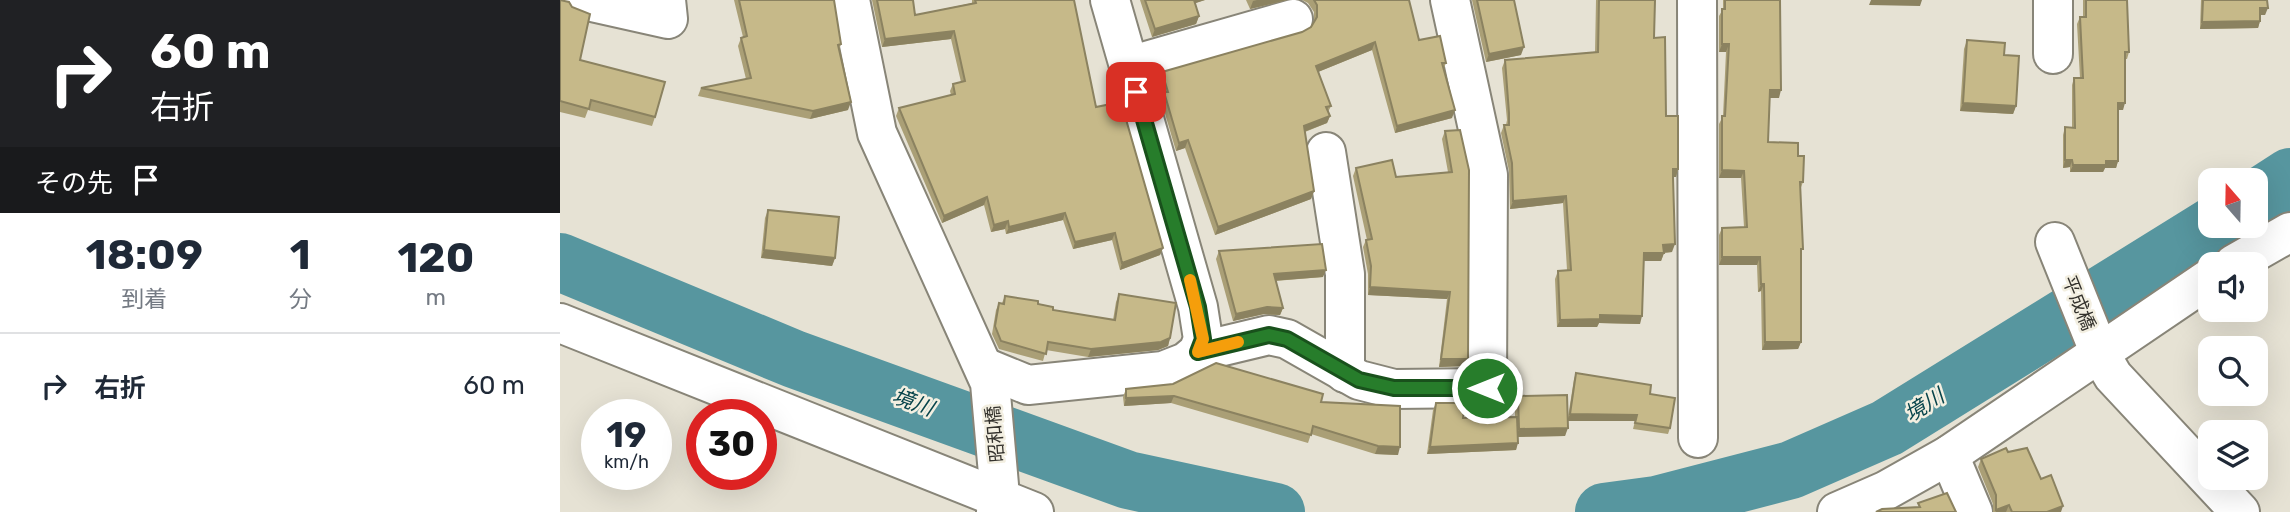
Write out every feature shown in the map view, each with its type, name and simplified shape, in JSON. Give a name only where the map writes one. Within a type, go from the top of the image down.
[{"type":"street","points":[[583,0],[668,19],[666,0]]},
{"type":"street","name":"昭和橋","points":[[850,0],[877,133],[987,375],[998,498]]},
{"type":"street","points":[[1110,0],[1198,307],[1203,339],[1198,352]]},
{"type":"street","points":[[987,375],[1028,385],[1163,371],[1186,362],[1198,352],[1269,335],[1287,339],[1359,380],[1394,388],[1487,388],[1488,175],[1450,0]]},
{"type":"street","points":[[1697,0],[1698,438]]},
{"type":"street","points":[[2053,0],[2053,54]]},
{"type":"street","points":[[1129,66],[1293,19]]},
{"type":"street","points":[[1326,152],[1345,274],[1345,373]]},
{"type":"street","points":[[2255,252],[2290,232]]},
{"type":"street","name":"平成橋","points":[[2059,252],[2098,349],[2113,376],[2240,512]]},
{"type":"street","points":[[1837,512],[1885,491],[1949,455],[2098,349],[2198,286]]},
{"type":"street","points":[[560,323],[1034,512]]},
{"type":"street","points":[[1949,455],[1973,512]]},
{"type":"building","points":[[560,0],[590,14],[580,60],[665,82],[655,117],[591,100],[589,109],[560,101]]},
{"type":"building","points":[[739,0],[834,0],[841,44],[838,45],[851,102],[813,111],[701,88],[751,78],[741,38],[747,36]]},
{"type":"building","points":[[877,0],[913,0],[915,15],[976,3],[975,0],[1074,0],[1096,107],[1121,102],[1163,248],[1122,263],[1115,233],[1075,242],[1065,213],[1009,227],[1008,221],[994,225],[987,197],[944,216],[899,108],[955,94],[953,84],[965,81],[954,31],[885,39]]},
{"type":"building","points":[[1145,0],[1194,0],[1199,16],[1155,29]]},
{"type":"building","points":[[1314,0],[1409,0],[1419,40],[1440,36],[1446,63],[1442,63],[1455,110],[1397,126],[1375,42],[1316,66],[1331,106],[1326,107],[1330,116],[1304,126],[1314,191],[1218,227],[1188,140],[1179,143],[1164,92],[1168,92],[1162,72],[1302,32],[1311,27],[1317,17]]},
{"type":"building","points":[[1477,0],[1514,0],[1524,47],[1489,54]]},
{"type":"building","points":[[1599,0],[1655,0],[1654,38],[1665,37],[1666,116],[1678,116],[1678,169],[1673,169],[1675,244],[1663,245],[1664,253],[1644,253],[1642,316],[1600,315],[1600,319],[1560,320],[1558,271],[1571,270],[1566,196],[1513,201],[1512,163],[1504,125],[1509,125],[1505,60],[1598,52]]},
{"type":"building","points":[[1725,0],[1780,0],[1781,90],[1770,90],[1768,142],[1798,143],[1798,156],[1804,156],[1803,182],[1800,182],[1803,249],[1801,342],[1765,342],[1764,284],[1761,284],[1760,257],[1722,257],[1722,228],[1747,227],[1744,171],[1722,170],[1722,116],[1725,116],[1729,44],[1722,44],[1722,9],[1725,9]]},
{"type":"building","points":[[2086,0],[2127,0],[2129,52],[2125,52],[2125,103],[2118,103],[2118,161],[2106,161],[2106,165],[2073,165],[2072,160],[2065,160],[2065,127],[2075,128],[2074,78],[2083,78],[2080,17],[2086,17]]},
{"type":"building","points":[[2203,0],[2267,0],[2268,8],[2260,8],[2260,21],[2202,22]]},
{"type":"building","points":[[1967,40],[2005,43],[2004,55],[2019,56],[2016,106],[1963,103]]},
{"type":"building","points":[[1460,130],[1469,170],[1468,359],[1441,359],[1450,292],[1370,287],[1371,266],[1366,240],[1372,239],[1356,168],[1392,160],[1396,177],[1452,172],[1445,131]]},
{"type":"building","points":[[768,210],[839,217],[835,258],[764,250]]},
{"type":"building","points":[[1322,244],[1326,270],[1274,274],[1283,308],[1267,307],[1236,314],[1219,251]]},
{"type":"building","points":[[1119,294],[1176,303],[1170,338],[1161,342],[1091,349],[1048,342],[1046,354],[1001,341],[995,326],[999,303],[1004,304],[1005,296],[1038,301],[1038,304],[1053,307],[1053,310],[1115,320]]},
{"type":"building","points":[[1216,363],[1323,394],[1321,402],[1400,406],[1400,447],[1378,446],[1313,426],[1311,435],[1174,396],[1126,398],[1126,389],[1173,384]]},
{"type":"building","points":[[1576,373],[1651,385],[1650,394],[1675,398],[1670,428],[1635,423],[1637,415],[1570,414]]},
{"type":"building","points":[[1567,395],[1568,428],[1519,429],[1518,396]]},
{"type":"building","points":[[1436,403],[1465,403],[1463,418],[1517,417],[1518,443],[1430,447]]},
{"type":"building","points":[[2006,448],[2008,452],[2027,448],[2041,479],[2051,475],[2063,506],[2047,512],[2012,512],[2009,505],[1996,510],[1996,495],[1981,459]]},
{"type":"building","points":[[1947,493],[1956,512],[1876,512],[1882,509],[1920,507],[1918,503]]},
{"type":"waterway","name":"境川","points":[[2268,191],[2290,177]]},
{"type":"waterway","name":"境川","points":[[1604,512],[1656,505],[1791,470],[1887,428],[2198,235]]},
{"type":"waterway","name":"境川","points":[[560,262],[794,359],[1128,480],[1276,512]]},
{"type":"slow traffic","points":[[1190,280],[1203,339],[1198,352],[1238,342]]},
{"type":"route","points":[[1136,92],[1198,307],[1203,339],[1198,352],[1269,335],[1287,339],[1315,358],[1359,380],[1394,388],[1487,388]]}]
